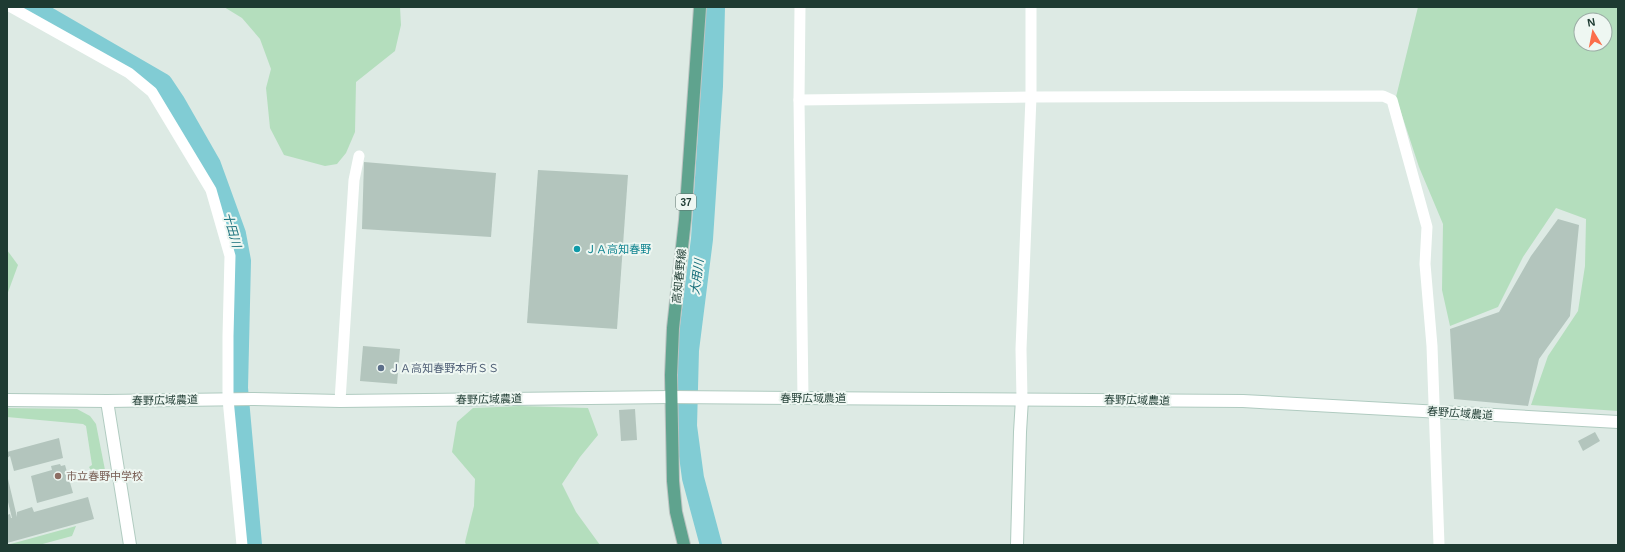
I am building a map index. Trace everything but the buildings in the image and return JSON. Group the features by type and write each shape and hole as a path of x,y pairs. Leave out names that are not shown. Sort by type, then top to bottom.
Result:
{"main road":[{"name":"高知春野線","path":"684,545 676,512 673,482 673,328 685,220 700,7"}],"street":[{"path":"11,7 129,73 152,92 211,190 230,256 228,336 231,399 242,545"},
{"path":"800,7 803,398"},
{"path":"1017,545 1019,440 1022,399 1021,349 1031,97 1031,7"},
{"path":"800,100 1031,97 1383,96 1392,100 1427,227 1425,264 1432,346 1441,412 1439,545"},
{"path":"340,401 354,180 359,156"},
{"name":"春野広域農道","path":"7,400 107,401 252,399 340,401 672,397 1243,401 1618,422"},
{"path":"107,401 130,545"}],"green space":[{"path":"224,7 400,7 401,25 395,51 356,82 355,132 346,153 337,164 325,166 284,155 270,128 266,88 271,69 260,39 242,18"},
{"path":"1418,7 1618,7 1618,411 1531,405 1548,356 1578,311 1585,266 1586,219 1556,208 1523,257 1498,307 1450,326 1442,290 1443,224 1419,167 1396,97"},
{"path":"7,250 18,265 7,295"},
{"path":"519,406 588,408 598,435 580,457 562,484 576,512 600,545 466,545 465,542 474,506 475,479 452,452 457,422 473,408"},
{"path":"7,408 77,409 90,416 96,424 105,470 101,477 94,476 89,467 92,465 86,426 83,424 7,417"},
{"path":"76,526 72,536 39,545 7,545"}],"waterway":[{"name":"十田川","path":"29,7 162,84 210,165 235,234 240,261 237,388 251,545"},
{"name":"大用川","path":"711,545 693,478 686,426 688,350 702,239 712,86 714,7"}],"place":[{"name":"ＪＡ高知春野","path":"577,249"},
{"name":"ＪＡ高知春野本所ＳＳ","path":"381,368"},
{"name":"市立春野中学校","path":"58,476"}]}
